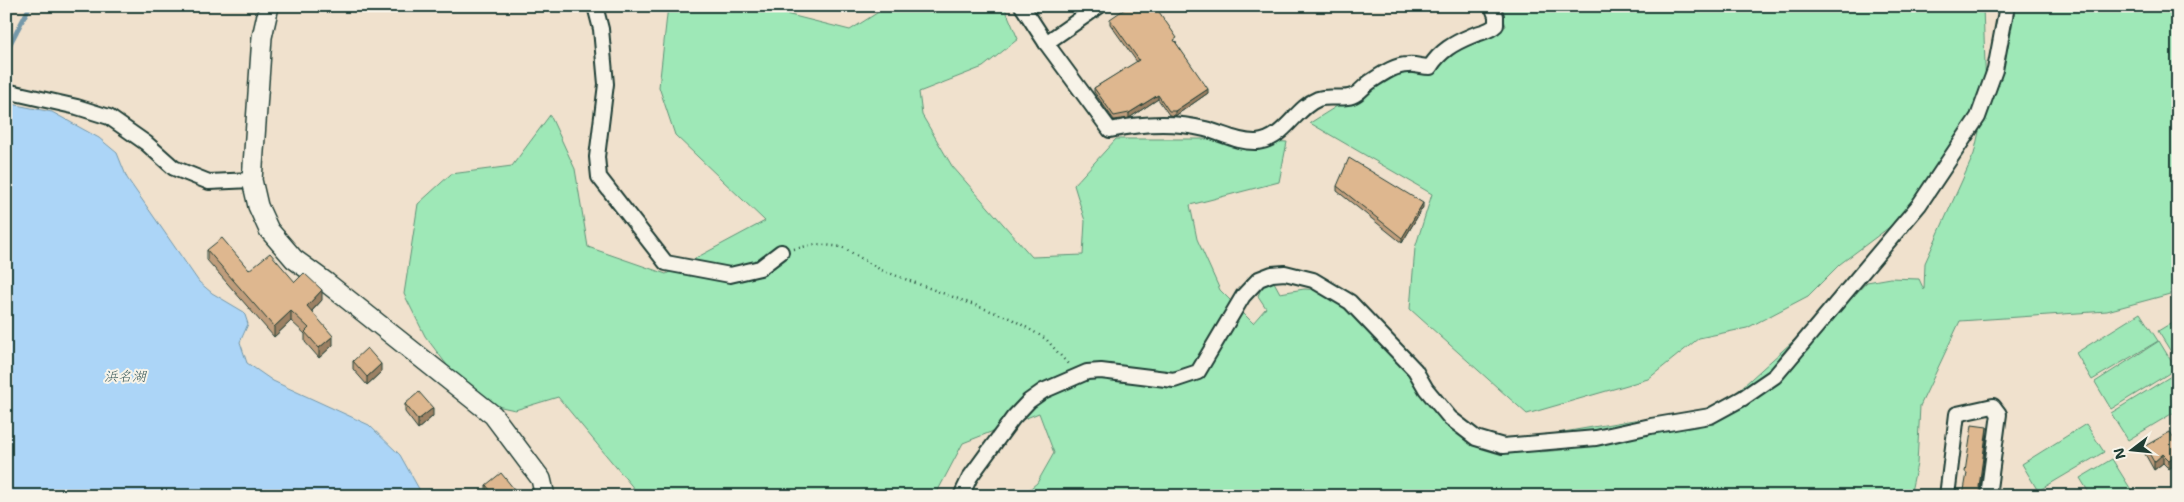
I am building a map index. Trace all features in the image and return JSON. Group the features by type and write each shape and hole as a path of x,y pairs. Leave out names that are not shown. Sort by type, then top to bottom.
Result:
{"street":[{"path":"269,6 260,54 252,180 258,206 269,230 294,259 327,283 492,415 541,479 545,496"},
{"path":"595,6 601,29 606,84 597,157 599,177 666,263 730,275 760,268 780,252"},
{"path":"1022,6 1046,43 1110,130 1135,124 1157,122 1191,126 1256,142 1270,138 1280,132 1297,115 1318,99 1354,96 1368,83 1394,68 1408,64 1430,67 1438,54 1471,36 1491,30 1496,25 1496,16 1492,6"},
{"path":"1046,43 1099,6"},
{"path":"961,496 970,477 982,460 1029,401 1043,391 1087,372 1101,371 1174,380 1198,372 1243,296 1259,279 1272,274 1286,272 1313,280 1350,302 1415,370 1426,389 1450,418 1476,438 1503,446 1596,438 1710,416 1743,398 1775,376 1919,205 1978,117 1995,70 2007,6"},
{"path":"6,90 77,107 109,117 146,143 174,168 209,182 252,180"},
{"path":"1947,496 1957,414 1993,406 1999,414 1988,496"}],"path":[{"path":"780,252 816,244 842,247 881,270 1012,319 1046,339 1076,376"}],"green space":[{"path":"668,6 754,6 850,30 888,6 1004,6 1018,39 983,67 919,92 922,115 952,166 1032,257 1083,255 1085,221 1074,185 1116,139 1230,139 1287,142 1279,182 1190,205 1197,239 1220,290 1253,323 1266,308 1258,296 1268,271 1280,293 1304,289 1325,290 1355,313 1381,338 1465,437 1530,444 1539,452 1563,450 1552,434 1634,420 1710,416 1843,296 1847,303 1867,282 1890,278 1919,279 1924,290 1925,263 1974,154 2007,6 2178,6 2178,277 2170,294 2107,311 1960,321 1920,406 1917,464 1910,496 1021,496 1037,483 1054,453 1039,413 963,443 935,496 640,496 558,397 515,410 474,401 425,336 404,294 418,204 451,174 512,166 550,115 575,169 588,247 666,274 765,221 675,135 659,87"},
{"path":"1499,6 1983,6 1986,94 1919,205 1840,264 1808,296 1747,328 1699,338 1648,379 1527,414 1410,309 1415,248 1432,194 1310,123 1388,74 1411,73 1506,26"},
{"path":"2140,313 2158,341 2092,380 2076,353"},
{"path":"2178,319 2178,363 2158,331"},
{"path":"2159,341 2176,369 2111,409 2095,382"},
{"path":"2176,373 2178,410 2128,440 2111,413"},
{"path":"2086,424 2104,452 2038,491 2022,464"},
{"path":"2112,459 2135,496 2091,496 2080,478"}],"water":[{"name":"浜名湖","path":"6,103 52,112 99,138 117,153 127,178 199,282 212,293 244,312 248,324 240,342 247,363 273,381 369,425 400,455 423,496 6,496"}],"building":[{"path":"1129,6 1155,6 1177,38 1174,40 1208,89 1175,111 1169,111 1158,95 1129,113 1114,116 1094,88 1139,60 1110,19"},
{"path":"1349,158 1423,203 1402,238 1337,186"},
{"path":"222,238 249,270 270,253 295,282 304,273 322,290 307,306 333,336 319,348 305,332 309,328 291,311 274,327 207,250"},
{"path":"367,348 381,364 367,377 353,361"},
{"path":"419,392 433,408 418,420 405,404"},
{"path":"1972,425 1987,427 1979,487 1981,496 1963,496 1967,473 1965,472"},
{"path":"2170,432 2178,444 2178,454 2169,460 2163,454 2154,462 2145,446"},
{"path":"501,473 514,489 507,496 495,496 486,485"}],"waterway":[{"path":"6,52 30,6"}]}
